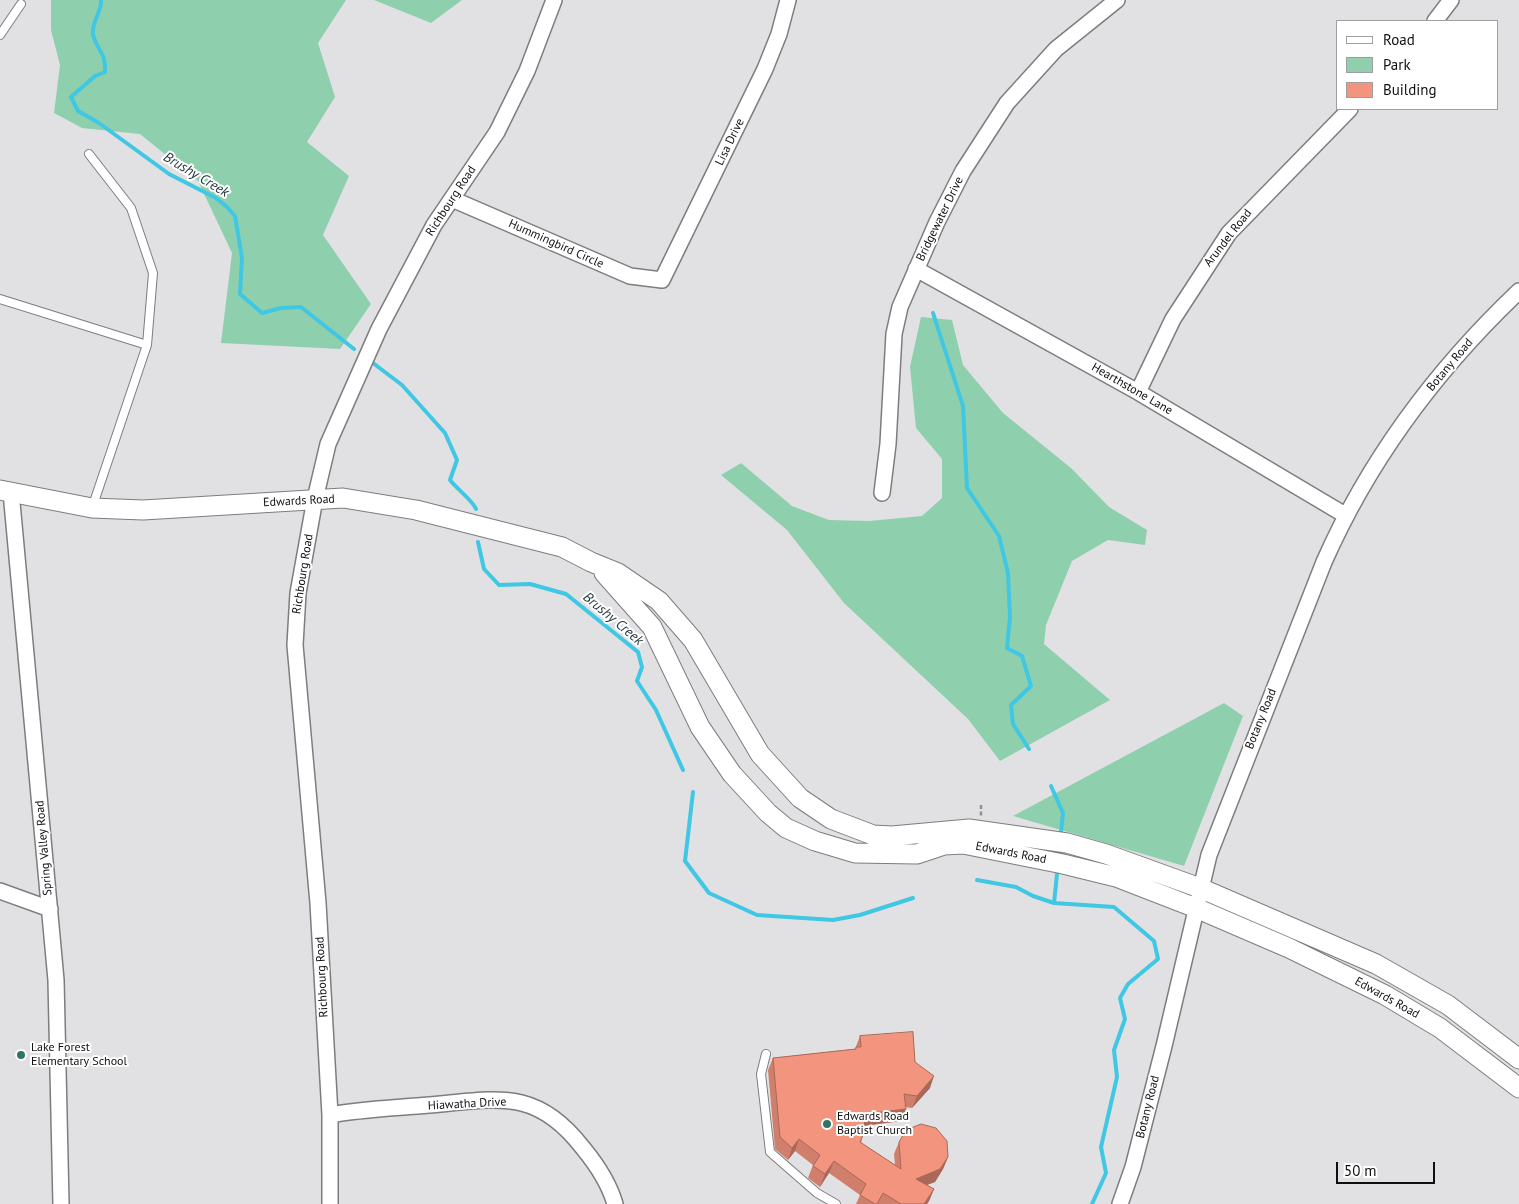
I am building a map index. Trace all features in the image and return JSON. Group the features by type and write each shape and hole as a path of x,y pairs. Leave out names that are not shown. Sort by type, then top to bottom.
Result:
{"street":[{"name":"Richbourg Road","path":"330,1204 330,1115 318,903 295,645 298,593 315,500 328,444 379,329 409,268 497,132 527,72 554,0"},
{"name":"Lisa Drive","path":"662,280 765,69 779,34 788,0"},
{"name":"Bridgewater Drive","path":"882,493 888,444 894,334 900,307 937,222 963,172 1007,103 1056,49 1117,0"},
{"path":"1436,20 1451,0"},
{"name":"Arundel Road","path":"1138,392 1173,318 1229,233 1349,110"},
{"name":"Hummingbird Circle","path":"452,199 468,204 630,276 662,280"},
{"name":"Hearthstone Lane","path":"916,269 1138,392 1345,515"},
{"name":"Botany Road","path":"1120,1204 1133,1167 1162,1055 1209,855 1292,640 1345,515 1414,408 1476,334 1519,291"},
{"name":"Edwards Road","path":"5,491 92,508 143,510 343,498 416,510 562,547 618,573 643,588 673,615 693,640 760,754 800,798 831,819 873,834 892,836 969,829 1067,843 1106,854 1200,888 1308,933 1404,978 1448,1005 1519,1059"},
{"name":"Spring Valley Road","path":"5,491 50,909 59,1037 61,1204"},
{"name":"Edwards Road","path":"591,562 610,578 652,627 700,727 732,774 768,813 786,828 816,841 855,853 917,854 944,845 963,844 1116,877 1196,908 1289,948 1391,998 1440,1028 1519,1088"},
{"path":"0,891 50,909"},
{"path":"1391,998 1404,978"},
{"name":"Hiawatha Drive","path":"330,1115 485,1100 519,1102 550,1114 570,1131 592,1159 615,1204"}],"lane":[{"path":"0,35 21,4"},
{"path":"89,154 131,208 153,273 147,345 92,508"},
{"path":"0,299 147,345"},
{"path":"766,1054 761,1074 770,1152 817,1193 836,1204"}],"green space":[{"path":"51,0 346,0 318,43 335,97 307,142 349,176 323,235 371,304 340,349 221,343 232,253 198,181 140,134 82,128 54,113 60,65 51,30"},
{"path":"374,0 462,0 431,23"},
{"path":"921,317 952,320 963,365 1003,413 1071,468 1109,507 1147,530 1145,545 1108,540 1072,561 1046,625 1044,644 1110,700 1000,761 968,719 844,603 787,530 721,475 741,463 792,506 829,520 869,521 922,516 942,498 942,459 916,428 910,367"},
{"path":"1224,703 1243,716 1184,866 1013,816"}],"building":[{"name":"Edwards Road Baptist Church","path":"913,1032 915,1062 934,1076 917,1096 904,1094 906,1109 864,1114 865,1131 860,1142 901,1169 899,1142 906,1130 921,1124 936,1128 947,1141 948,1157 940,1169 916,1179 934,1189 924,1204 901,1204 883,1193 877,1204 875,1204 860,1195 866,1184 834,1161 825,1174 813,1166 820,1155 799,1139 792,1148 780,1137 773,1058 856,1049 856,1047 861,1047 860,1036"}],"waterway":[{"name":"Brushy Creek","path":"101,0 93,35 103,55 105,72 95,76 71,97 78,111 99,123 169,174 216,198 227,207 235,216 242,258 240,294 262,313 281,308 301,307 354,349"},
{"path":"933,313 963,406 967,488 999,536 1008,573 1010,617 1007,648 1022,656 1031,686 1011,705 1013,724 1029,749"},
{"name":"Brushy Creek","path":"373,363 402,385 445,433 457,460 450,480 476,509"},
{"name":"Brushy Creek","path":"478,542 484,569 499,585 530,584 566,594 638,652 642,667 637,681 656,710 683,770"},
{"path":"1051,786 1063,813 1061,832"},
{"name":"Brushy Creek","path":"693,792 685,861 709,893 757,915 833,920 860,915 913,898"},
{"path":"1054,903 1057,874"},
{"name":"Brushy Creek","path":"977,880 1016,887 1033,896 1054,903 1114,907 1154,941 1158,959 1128,984 1120,998 1125,1019 1114,1050 1117,1077 1101,1147 1106,1173 1092,1204"}],"place":[{"name":"Lake Forest Elementary School","path":"21,1055"},
{"name":"Edwards Road Baptist Church","path":"827,1124"}]}
